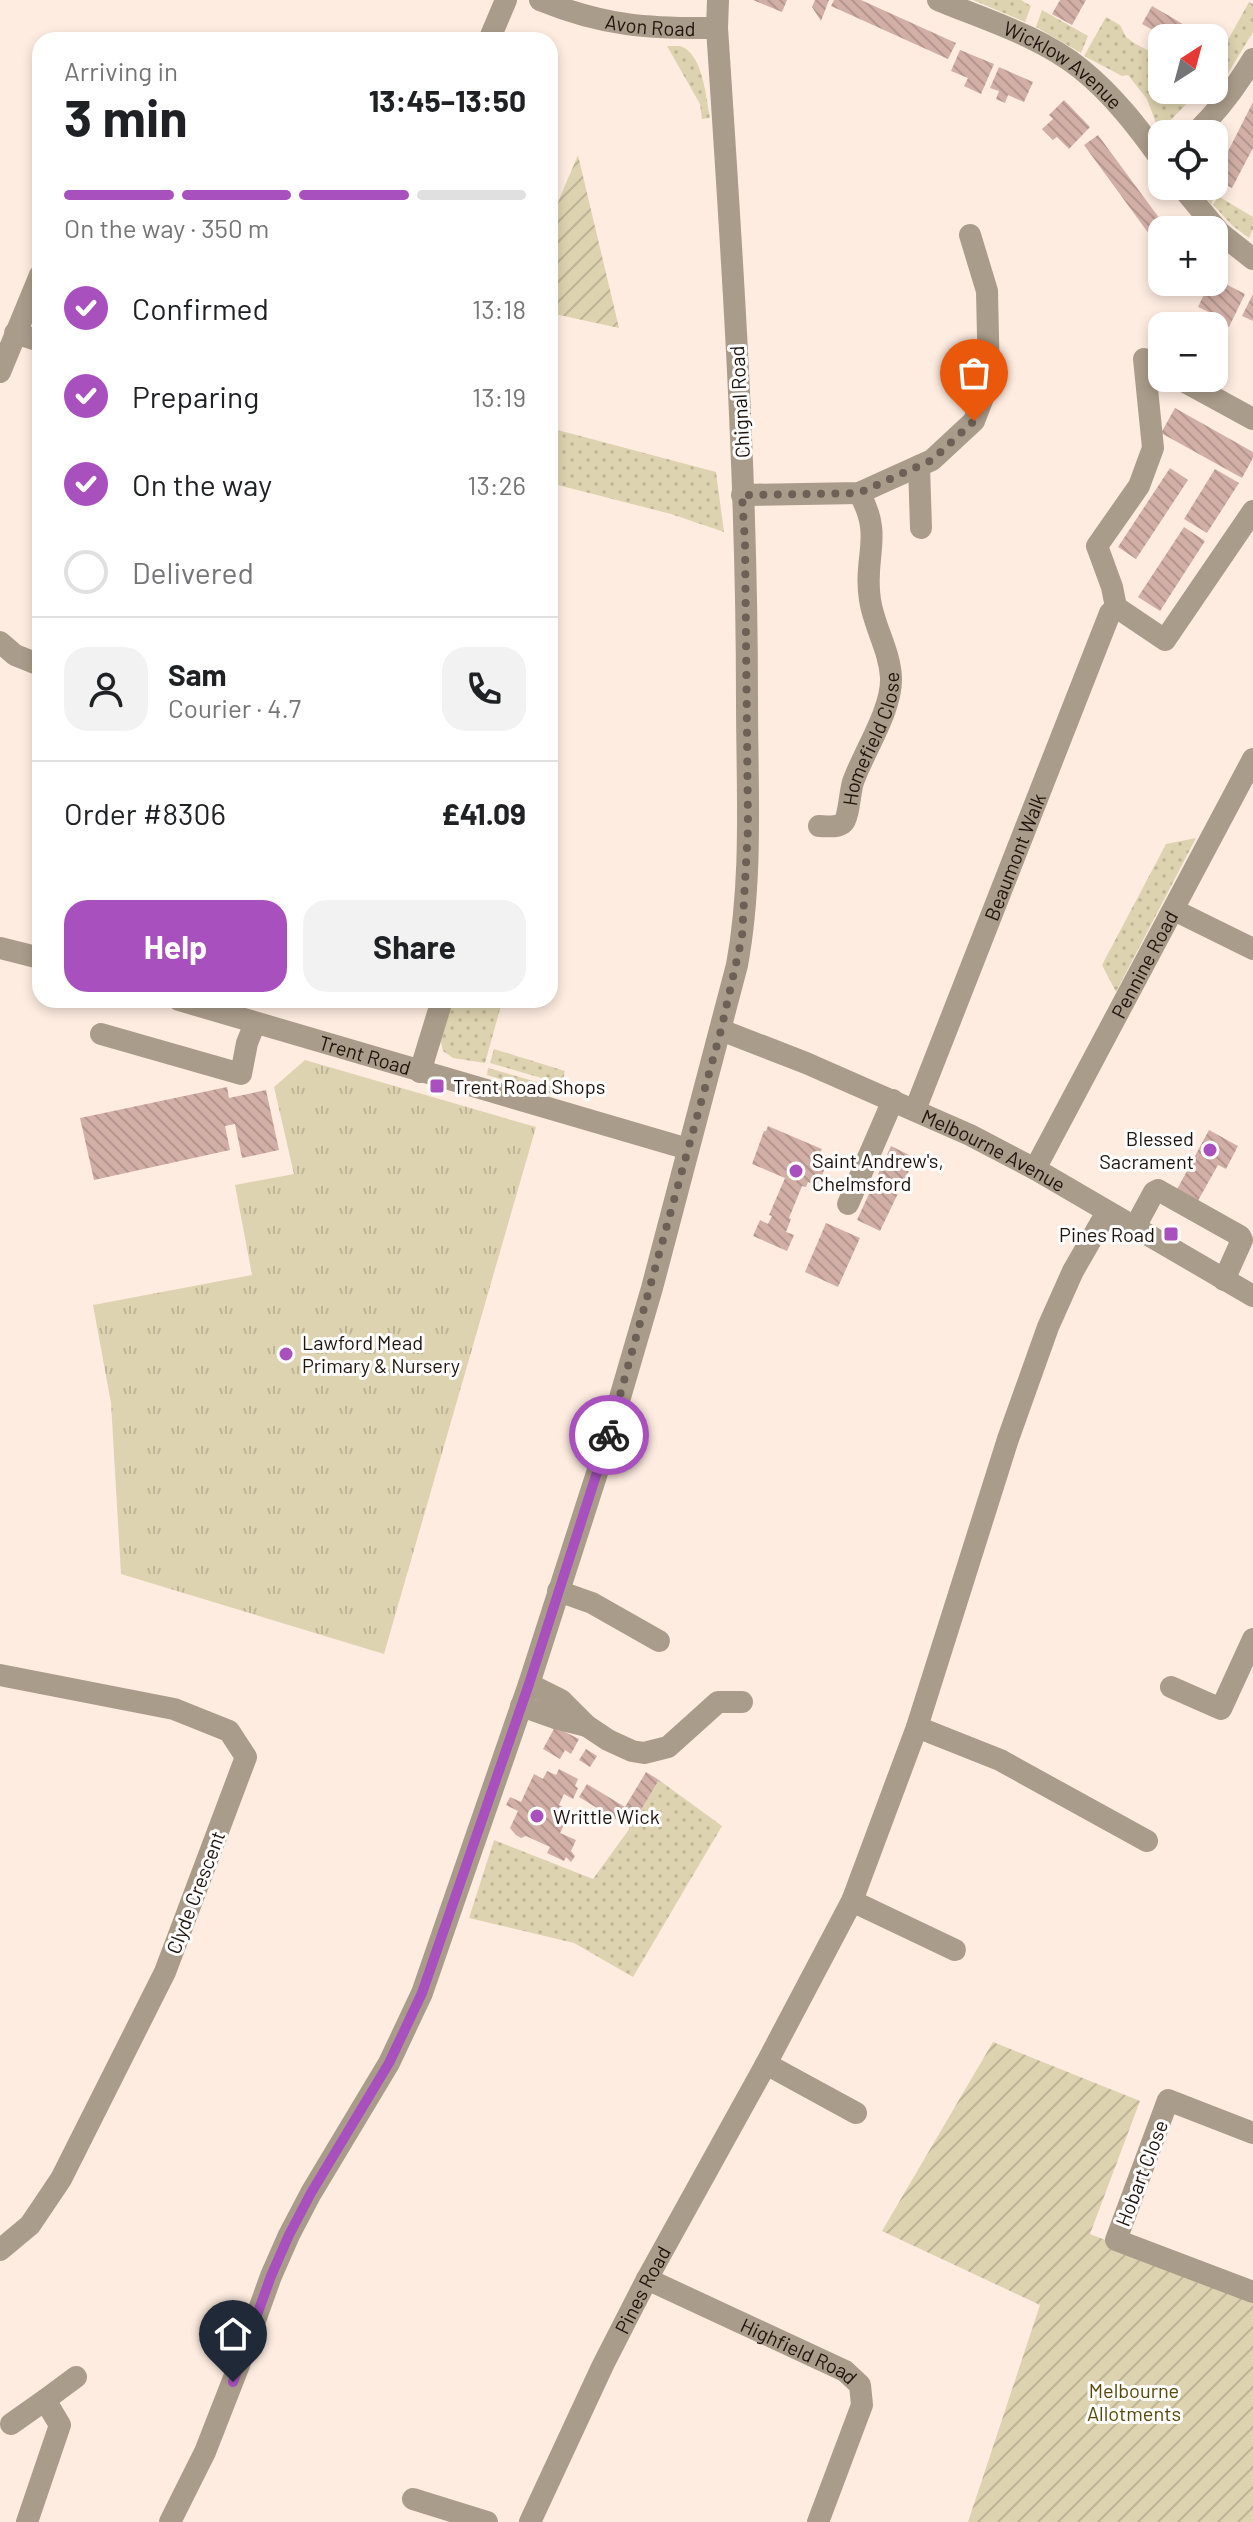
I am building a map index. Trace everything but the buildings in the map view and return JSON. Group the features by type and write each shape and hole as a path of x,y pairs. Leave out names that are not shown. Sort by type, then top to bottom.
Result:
{"street":[{"path":"492,32 506,0"},
{"name":"Avon Road","path":"540,0 589,18 621,25 669,29 717,28"},
{"name":"Chignal Road","path":"170,2522 210,2438 289,2235 389,2063 412,2017 451,1911 612,1428 737,965 745,913 748,828 745,542 718,0"},
{"name":"Wicklow Avenue","path":"938,0 1025,35 1075,65 1107,93 1148,141"},
{"path":"1207,120 1229,96 1253,59"},
{"path":"1193,200 1220,233 1253,259"},
{"path":"742,495 859,493 932,460 974,421 989,382 987,291 970,235"},
{"path":"0,372 32,294"},
{"path":"15,333 32,338"},
{"path":"1148,361 1144,359 1153,448 1139,486 1097,546 1116,607 1165,640 1253,511"},
{"path":"1204,392 1253,419"},
{"path":"919,466 921,528"},
{"name":"Homefield Close","path":"819,826 838,826 847,816 852,783 888,697 891,680 870,602 868,576 873,531 869,511 859,493"},
{"name":"Beaumont Walk","path":"915,1110 1110,613 1116,607"},
{"path":"0,642 15,655 32,662"},
{"name":"Pennine Road","path":"1035,1169 1253,759"},
{"path":"1174,910 1253,949"},
{"path":"0,948 32,956"},
{"name":"Trent Road","path":"205,1008 688,1149"},
{"path":"420,1072 440,1008"},
{"path":"101,1034 241,1074 247,1043 255,1023"},
{"name":"Melbourne Avenue","path":"721,1030 970,1135 1035,1169 1253,1296"},
{"path":"848,1204 893,1100"},
{"path":"1135,1227 1158,1190 1240,1236 1242,1240 1224,1280"},
{"name":"Pines Road","path":"530,2522 647,2279 852,1901 917,1727 1008,1439 1048,1327 1073,1271 1107,1212"},
{"path":"558,1591 592,1603 659,1641"},
{"path":"1171,1687 1221,1709 1253,1639"},
{"name":"Clyde Crescent","path":"0,1675 174,1709 229,1731 246,1757 165,1972 61,2179 30,2225 0,2250"},
{"path":"529,1684 561,1700 587,1726 608,1740 644,1753 657,1752 679,1739 718,1702 742,1702"},
{"path":"521,1706 587,1726"},
{"path":"917,1727 1000,1760 1147,1841"},
{"path":"852,1901 955,1950"},
{"path":"766,2064 856,2113"},
{"name":"Hobart Close","path":"1253,2133 1168,2100 1116,2240 1253,2292"},
{"name":"Highfield Road","path":"647,2279 845,2371 860,2385 862,2405 818,2522"},
{"path":"11,2424 76,2377"},
{"path":"27,2522 60,2425 45,2400"},
{"path":"413,2499 487,2522"}],"green space":[{"path":"973,0 1021,0 1031,6 1025,22"},
{"path":"1249,2 1253,4 1253,32 1228,73 1228,40"},
{"path":"1042,10 1088,36 1081,53 1036,27"},
{"path":"1106,17 1120,25 1126,37 1148,50 1148,102 1128,75 1122,76 1084,56"},
{"path":"667,46 680,46 694,57 702,77 710,118 702,119 700,104"},
{"path":"1149,104 1186,104 1171,120 1155,120"},
{"path":"578,155 619,328 558,315 558,202"},
{"path":"1216,200 1225,200 1253,217 1249,238 1233,226 1228,216 1223,216 1213,205"},
{"path":"558,430 716,472 724,532 671,514 558,485"},
{"path":"1196,838 1116,992 1102,965 1166,844"},
{"path":"449,1008 500,1008 485,1063 453,1058 443,1051 440,1038"},
{"path":"494,1049 565,1071 562,1084 490,1063"},
{"name":"Lawford Mead Primary & Nursery","path":"305,1060 536,1127 384,1654 121,1574 111,1403 93,1305 252,1275 235,1185 294,1174 274,1087"},
{"path":"488,1068 561,1089 559,1095 487,1075"},
{"path":"659,1780 722,1826 633,1977 574,1943 469,1918 494,1840 593,1879 630,1828"},
{"name":"Melbourne Allotments","path":"993,2042 1140,2101 1090,2234 1253,2297 1253,2522 968,2522 1040,2305 882,2231"}],"way so far":[{"path":"609,1435 721,1030 742,937 748,828 742,495 859,493 932,460 974,421"}],"place":[{"name":"Trent Road Shops","path":"437,1086"},
{"name":"Blessed Sacrament","path":"1210,1150"},
{"name":"Saint Andrew's, Chelmsford","path":"796,1171"},
{"name":"Pines Road","path":"1171,1234"},
{"name":"Lawford Mead Primary & Nursery","path":"286,1354"},
{"name":"Writtle Wick","path":"537,1816"}],"route":[{"path":"233,2382 289,2235 389,2063 422,1993 529,1684 609,1435"}]}
